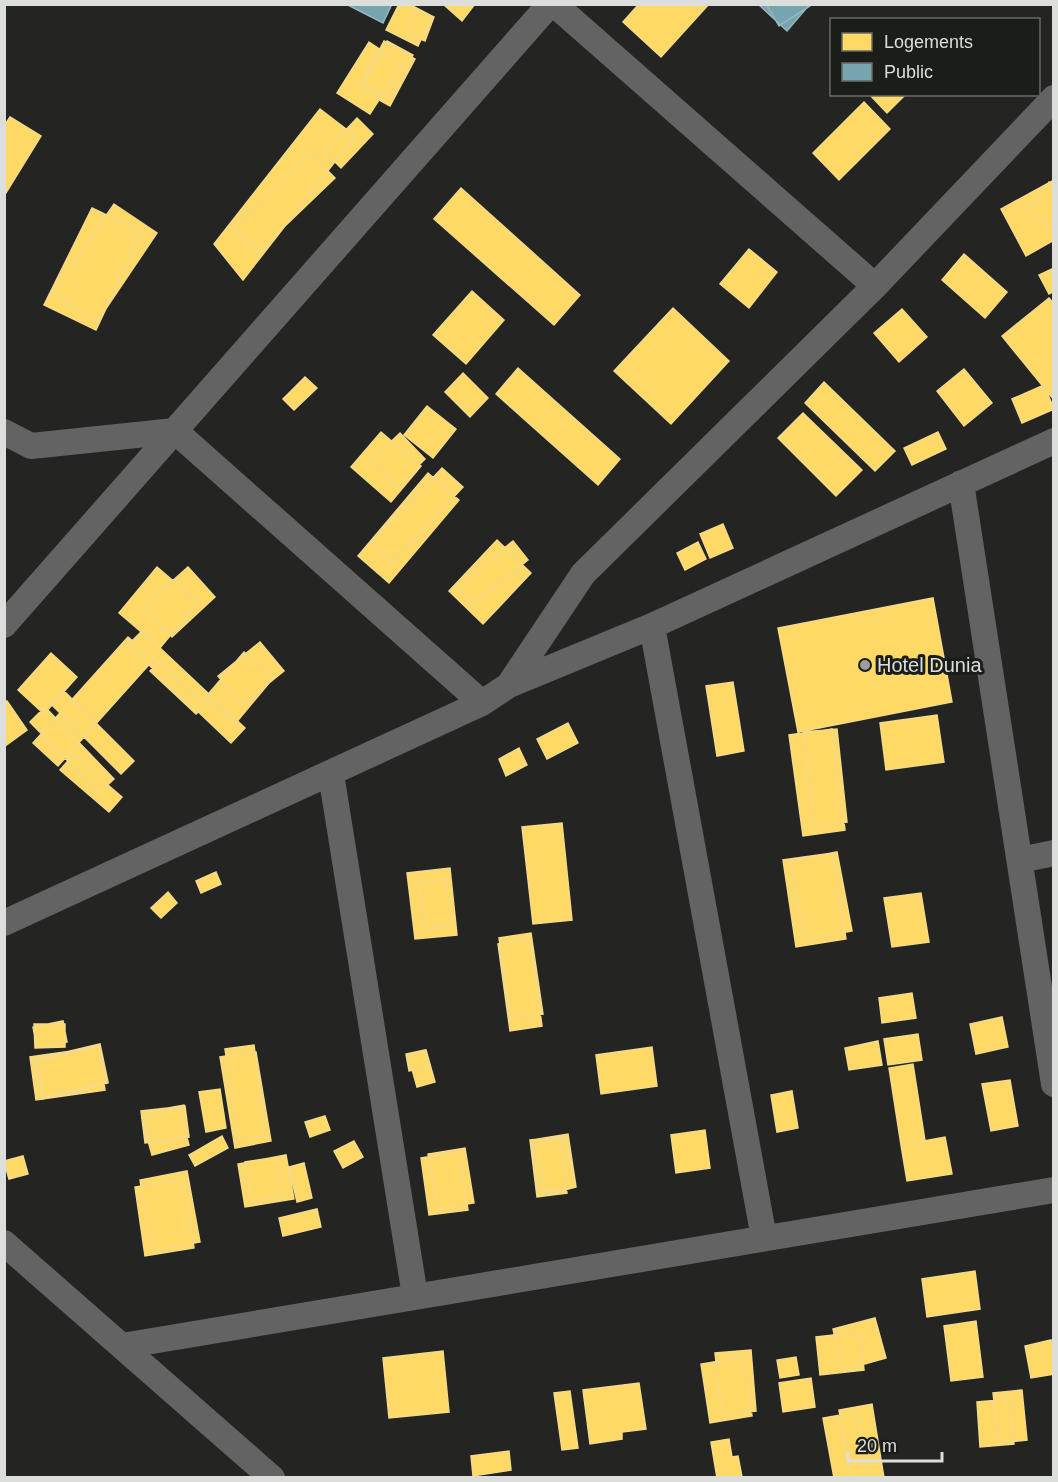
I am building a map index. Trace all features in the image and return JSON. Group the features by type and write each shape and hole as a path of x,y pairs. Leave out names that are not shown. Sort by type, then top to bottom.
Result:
{"street":[{"path":"4,625 552,4 875,286"},
{"path":"509,685 584,574 875,286 1053,98"},
{"path":"4,432 31,446 175,431 482,703"},
{"path":"4,923 482,703 509,685 652,626 1053,441"},
{"path":"961,483 1053,1084"},
{"path":"652,626 764,1238"},
{"path":"331,774 415,1296"},
{"path":"1020,860 1053,853"},
{"path":"122,1346 1053,1190"},
{"path":"4,1243 272,1478"}],"building: Logements":[{"path":"399,4 409,4 432,16 418,46 386,30"},
{"path":"443,4 475,4 462,21"},
{"path":"639,4 709,4 661,57 623,22"},
{"path":"416,10 434,17 425,41 406,33"},
{"path":"384,41 415,59 390,106 359,89"},
{"path":"387,41 413,55 390,99 364,84"},
{"path":"369,42 402,64 370,114 337,93"},
{"path":"871,96 904,96 887,113"},
{"path":"864,102 890,129 839,180 813,153"},
{"path":"320,109 355,136 243,280 214,244"},
{"path":"10,117 41,136 4,196 4,126"},
{"path":"357,118 373,134 341,168 325,152"},
{"path":"310,153 335,178 258,252 234,227"},
{"path":"1054,180 1054,240 1026,256 1001,209"},
{"path":"1049,182 1054,185 1054,230 1028,211"},
{"path":"461,188 580,295 554,325 434,219"},
{"path":"114,204 157,233 97,322 53,293"},
{"path":"92,208 142,232 96,330 44,305"},
{"path":"749,249 777,272 749,308 720,284"},
{"path":"964,254 1007,292 985,318 942,280"},
{"path":"1054,268 1054,291 1049,294 1039,275"},
{"path":"472,291 504,320 466,364 433,335"},
{"path":"1049,298 1054,304 1054,400 1002,336"},
{"path":"673,308 729,361 671,424 614,371"},
{"path":"902,309 927,337 899,362 874,333"},
{"path":"518,368 620,459 598,485 496,394"},
{"path":"964,369 992,403 964,426 937,391"},
{"path":"463,373 488,398 470,417 445,392"},
{"path":"305,377 317,388 294,410 283,399"},
{"path":"824,382 895,451 875,471 805,403"},
{"path":"1044,385 1054,409 1022,423 1012,399"},
{"path":"427,406 456,429 433,458 404,435"},
{"path":"803,413 862,470 836,496 778,438"},
{"path":"381,432 421,466 391,502 351,467"},
{"path":"938,432 946,449 912,465 904,448"},
{"path":"400,433 425,459 397,487 371,461"},
{"path":"442,468 463,487 392,563 371,543"},
{"path":"428,473 459,500 389,583 358,556"},
{"path":"723,524 733,548 710,558 700,534"},
{"path":"497,540 531,573 483,624 449,591"},
{"path":"513,541 528,560 472,605 457,586"},
{"path":"698,542 706,559 685,570 677,553"},
{"path":"157,567 198,602 160,648 119,613"},
{"path":"188,567 215,597 172,637 144,606"},
{"name":"Hotel Dunia","path":"933,598 952,702 798,732 778,628"},
{"path":"142,631 245,728 231,743 128,645"},
{"path":"128,637 154,659 58,766 33,743"},
{"path":"260,642 284,671 242,705 218,676"},
{"path":"244,652 274,677 235,724 205,698"},
{"path":"51,653 77,677 44,714 18,690"},
{"path":"159,662 205,705 196,714 150,671"},
{"path":"733,682 744,751 717,756 706,686"},
{"path":"63,690 134,761 121,774 50,703"},
{"path":"7,701 27,730 5,746 4,703"},
{"path":"45,707 114,779 99,793 30,722"},
{"path":"937,715 944,762 886,770 880,723"},
{"path":"568,723 578,743 547,759 537,739"},
{"path":"832,729 845,830 803,836 789,735"},
{"path":"837,729 847,822 815,827 803,732"},
{"path":"519,748 527,765 506,776 499,759"},
{"path":"73,755 122,797 109,812 60,770"},
{"path":"562,823 572,920 533,924 522,827"},
{"path":"837,852 852,931 805,940 790,861"},
{"path":"832,853 846,939 796,947 783,860"},
{"path":"450,868 457,935 415,939 407,873"},
{"path":"216,872 221,884 201,893 196,881"},
{"path":"446,879 453,925 425,929 418,883"},
{"path":"168,892 177,903 161,918 151,908"},
{"path":"921,893 929,942 892,947 884,898"},
{"path":"531,933 543,1014 511,1019 499,938"},
{"path":"530,939 542,1026 510,1031 498,944"},
{"path":"912,993 916,1018 882,1023 879,998"},
{"path":"1002,1017 1008,1047 976,1054 970,1024"},
{"path":"63,1021 67,1042 37,1048 33,1027"},
{"path":"34,1024 65,1024 65,1047 35,1048"},
{"path":"918,1034 922,1060 888,1065 884,1039"},
{"path":"878,1041 882,1065 849,1070 845,1048"},
{"path":"100,1044 108,1082 44,1097 36,1059"},
{"path":"254,1045 266,1136 238,1139 225,1049"},
{"path":"100,1046 108,1083 43,1099 34,1062"},
{"path":"99,1047 105,1090 36,1100 30,1057"},
{"path":"652,1047 657,1086 601,1094 596,1055"},
{"path":"425,1050 428,1068 409,1071 406,1054"},
{"path":"426,1050 435,1082 417,1087 408,1055"},
{"path":"256,1052 271,1141 235,1148 220,1057"},
{"path":"913,1064 925,1141 901,1145 889,1068"},
{"path":"1010,1080 1018,1126 991,1131 982,1084"},
{"path":"220,1089 226,1128 206,1132 199,1092"},
{"path":"792,1091 798,1128 777,1132 771,1095"},
{"path":"184,1105 189,1136 149,1143 145,1112"},
{"path":"185,1106 189,1137 145,1143 141,1111"},
{"path":"179,1108 189,1145 152,1155 142,1119"},
{"path":"325,1116 330,1130 310,1137 305,1122"},
{"path":"705,1130 710,1168 676,1173 671,1135"},
{"path":"568,1134 576,1187 539,1193 531,1140"},
{"path":"222,1136 228,1148 195,1166 189,1155"},
{"path":"560,1137 567,1193 537,1197 530,1140"},
{"path":"945,1137 952,1174 907,1181 901,1145"},
{"path":"565,1138 576,1187 546,1195 535,1145"},
{"path":"354,1141 363,1157 343,1168 334,1151"},
{"path":"465,1148 474,1203 438,1209 428,1154"},
{"path":"459,1152 468,1210 429,1215 421,1158"},
{"path":"286,1155 294,1199 245,1207 238,1164"},
{"path":"23,1156 28,1174 9,1179 4,1161"},
{"path":"277,1157 283,1197 251,1202 245,1162"},
{"path":"304,1163 312,1198 297,1202 289,1167"},
{"path":"187,1171 200,1242 153,1251 140,1180"},
{"path":"184,1179 194,1248 145,1256 135,1187"},
{"path":"317,1209 321,1227 283,1236 279,1218"},
{"path":"975,1271 980,1309 927,1317 922,1279"},
{"path":"875,1318 886,1358 843,1370 833,1329"},
{"path":"976,1321 983,1377 951,1381 944,1326"},
{"path":"860,1332 864,1370 820,1375 816,1337"},
{"path":"1051,1340 1054,1352 1054,1374 1031,1378 1025,1346"},
{"path":"751,1350 756,1411 722,1415 715,1353"},
{"path":"443,1351 449,1412 389,1418 383,1358"},
{"path":"743,1357 752,1416 710,1423 701,1364"},
{"path":"796,1357 799,1375 780,1378 777,1360"},
{"path":"811,1378 815,1407 783,1412 779,1383"},
{"path":"639,1383 646,1429 622,1432 622,1439 590,1444 583,1390"},
{"path":"1022,1390 1027,1440 999,1443 993,1393"},
{"path":"570,1391 578,1448 562,1450 554,1393"},
{"path":"1010,1399 1014,1444 980,1447 977,1402"},
{"path":"872,1404 884,1478 851,1478 839,1410"},
{"path":"857,1412 869,1478 834,1478 823,1418"},
{"path":"729,1439 732,1457 738,1456 742,1477 717,1478 711,1442"},
{"path":"509,1451 511,1470 473,1476 471,1456"}],"building: Public":[{"path":"346,4 392,4 383,23"},
{"path":"758,4 810,4 787,31"},
{"path":"766,4 813,4 779,26"}],"place":[{"name":"Hotel Dunia","path":"865,665"}]}
